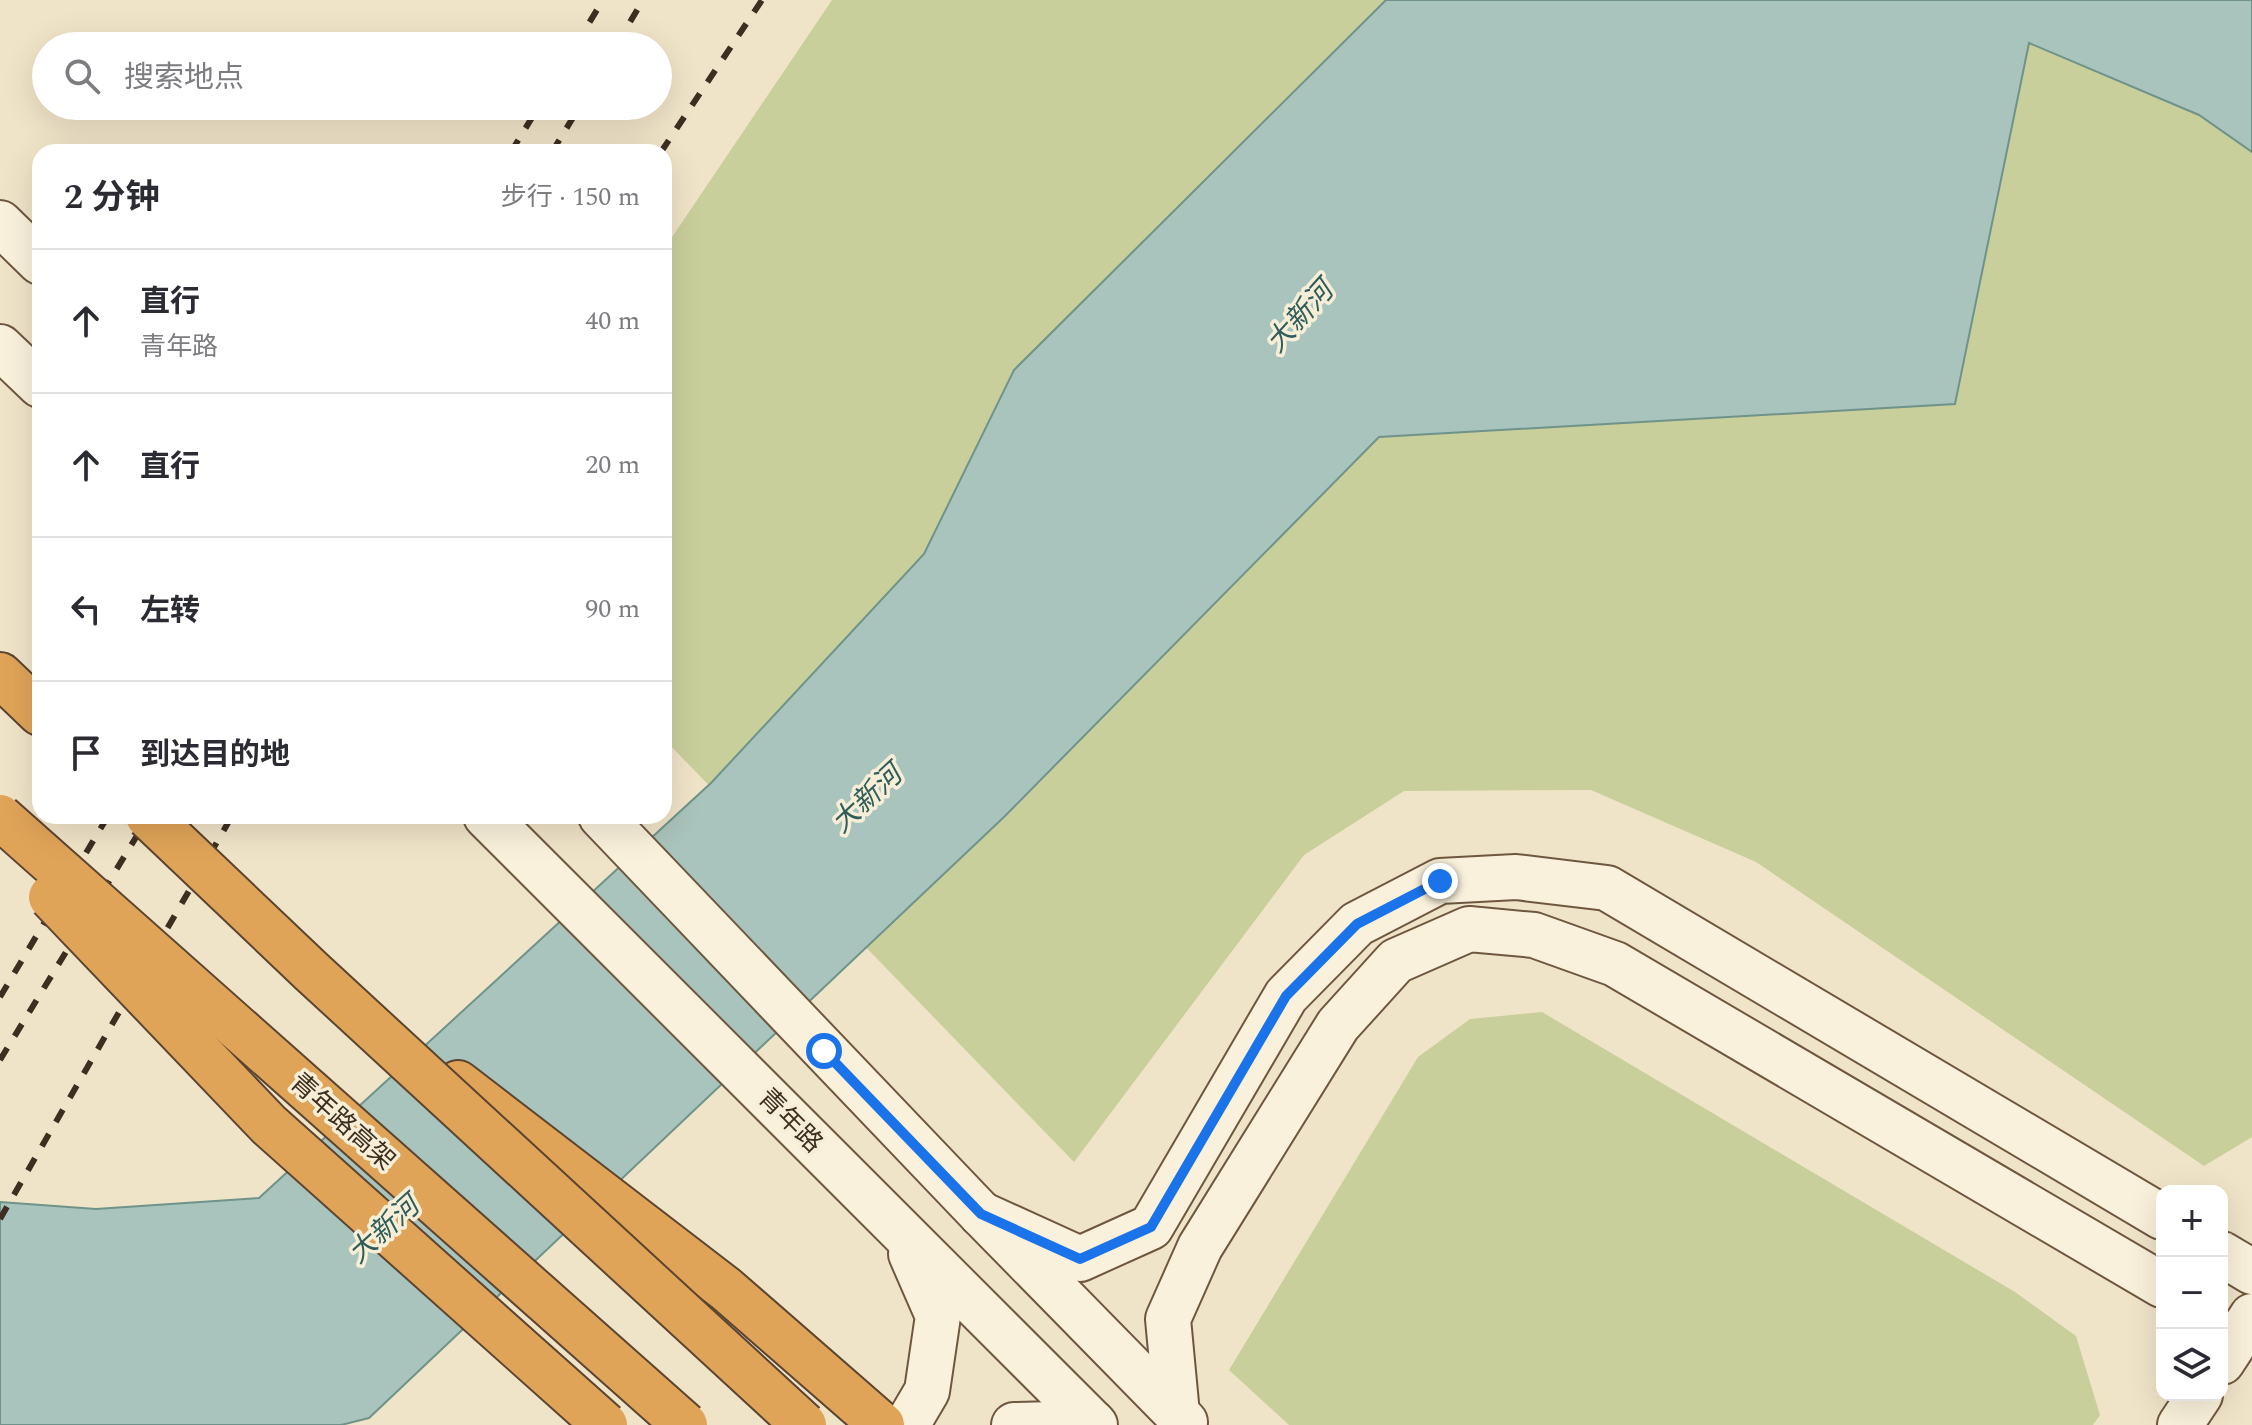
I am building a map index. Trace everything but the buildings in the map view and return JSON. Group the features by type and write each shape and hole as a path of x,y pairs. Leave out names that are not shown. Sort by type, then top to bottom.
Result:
{"highway":[{"path":"0,675 32,705"},
{"name":"青年路高架","path":"0,817 685,1425"},
{"path":"156,824 312,972 804,1425"},
{"path":"0,843 269,1125 605,1425"},
{"path":"312,972 726,1289 882,1425"}],"main road":[{"path":"0,223 32,254"},
{"path":"0,347 32,377"},
{"name":"青年路","path":"494,824 1094,1424"},
{"path":"609,824 1182,1420"},
{"path":"981,1214 1080,1259 1151,1227 1286,996 1357,924 1440,881 1516,877 1607,888 2156,1213"},
{"path":"1182,1420 1168,1319 1200,1247 1338,1025 1396,961 1469,929 1534,935 1615,964 2156,1281"},
{"path":"901,1230 938,1316 927,1391 907,1425"},
{"path":"2227,1257 2252,1272"},
{"path":"2180,1425 2196,1401"},
{"path":"1014,1425 1094,1424"}],"green space":[{"path":"832,0 2252,0 2252,1137 2204,1166 1756,862 1591,790 1404,791 1304,855 1074,1162 672,747 672,237"},
{"path":"1542,1012 2015,1292 2076,1336 2100,1415 2093,1425 1289,1425 1229,1370 1418,1057 1470,1019"}],"water":[{"name":"大新河","path":"1386,0 2252,0 2252,152 2199,115 2029,43 1955,404 1379,437 1004,817 369,1418 341,1425 0,1425 0,1202 96,1209 259,1198 666,824 672,824 672,819 711,783 924,554 1014,370"}],"railway":[{"path":"584,32 603,0"},
{"path":"624,32 643,0"},
{"path":"666,144 762,0"},
{"path":"516,144 530,120"},
{"path":"557,144 571,120"},
{"path":"0,997 103,824"},
{"path":"0,1060 144,824"},
{"path":"0,1219 227,824"}],"route":[{"path":"824,1051 981,1214 1080,1259 1151,1227 1286,996 1357,924 1440,881"}]}
